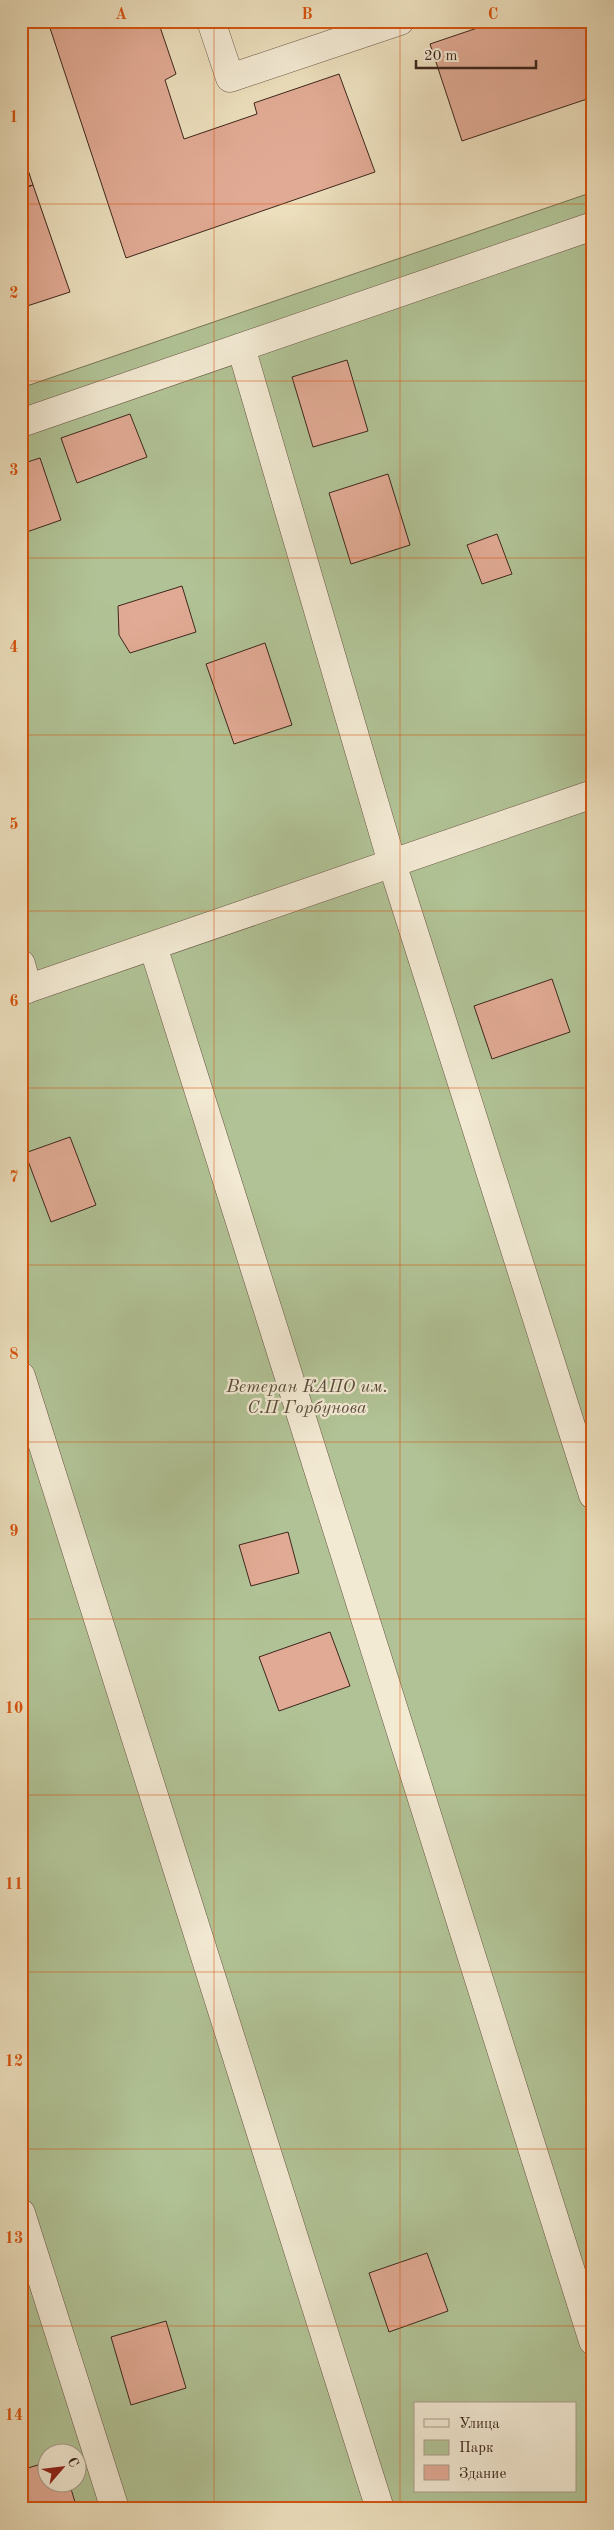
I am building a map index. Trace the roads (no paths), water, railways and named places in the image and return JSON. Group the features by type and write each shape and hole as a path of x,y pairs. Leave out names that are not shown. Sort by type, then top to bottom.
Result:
{"lane":[{"path":"211,21 230,78 400,21"},
{"path":"21,423 593,226"},
{"path":"241,348 392,862 593,1494"},
{"path":"24,982 153,946 593,794"},
{"path":"153,946 593,2341"},
{"path":"21,1376 380,2509"},
{"path":"21,2213 115,2509"}],"park label":[{"name":"Ветеран КАПО им. С.П Горбунова","path":"307,1396"}]}
